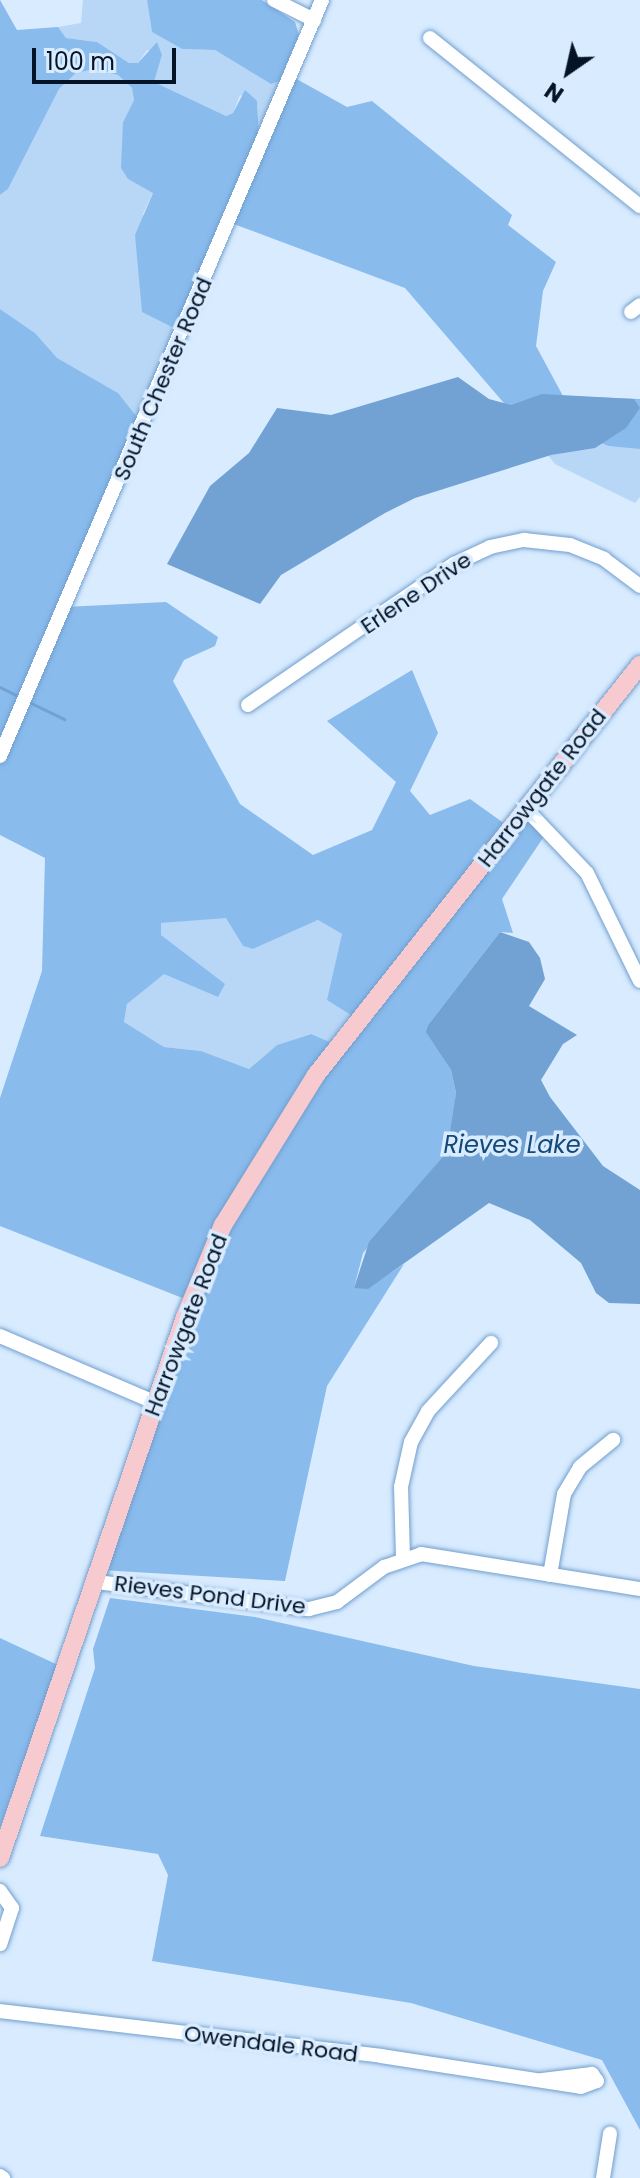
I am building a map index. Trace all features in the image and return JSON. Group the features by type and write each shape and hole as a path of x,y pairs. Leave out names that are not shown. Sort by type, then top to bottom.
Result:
{"main road":[{"name":"Harrowgate Road","path":"0,1858 202,1272 256,1167 316,1075 638,670"}],"street":[{"path":"274,0 314,20"},
{"name":"South Chester Road","path":"0,756 322,0"},
{"path":"430,38 640,206"},
{"name":"Erlene Drive","path":"248,705 454,564 490,547 538,539 570,545 604,559 640,586"},
{"path":"526,809 587,873 640,981"},
{"path":"0,1336 156,1403"},
{"path":"491,1343 428,1411 411,1442 401,1487 403,1557 434,1554 640,1589"},
{"path":"550,1575 564,1494 580,1467 613,1440"},
{"name":"Rieves Pond Drive","path":"97,1582 309,1609 349,1595 403,1557"},
{"path":"0,1891 12,1908 0,1944"},
{"name":"Owendale Road","path":"0,2011 542,2080"},
{"path":"603,2178 610,2134"}],"shaded area":[{"path":"0,0 17,30 58,27 66,38 97,42 129,63 138,63 157,42 162,55 154,82 226,116 233,113 245,90 257,101 259,138 176,329 142,312 135,235 153,193 128,179 121,168 123,122 134,100 132,88 118,75 95,69 76,73 59,89 8,189 0,195"},
{"path":"83,0 147,0 152,32 182,49 215,50 271,84 280,81 259,138 257,101 240,95 233,113 226,116 154,82 162,55 147,50 138,63 129,63 97,42 66,38 58,27 81,23"},
{"path":"147,0 262,0 295,22 299,35 280,81 271,84 215,50 182,49 152,32"},
{"path":"95,69 118,75 132,88 134,100 123,122 128,179 153,192 143,214 176,329 138,418 118,393 56,358 35,333 0,309 0,195 8,189 59,89 76,73"},
{"path":"293,77 347,107 372,101 512,215 508,225 556,262 543,291 536,346 563,396 640,399 640,449 609,446 509,409 405,288 231,223"},
{"path":"0,309 35,333 57,358 118,393 138,418 0,744"},
{"path":"583,436 640,449 640,497 635,503 555,464 538,443"},
{"path":"166,602 218,637 215,646 184,660 173,681 240,804 313,855 372,830 396,782 327,721 412,670 438,733 410,791 430,815 470,799 505,824 354,1017 327,1000 342,934 318,920 253,949 243,946 226,918 161,923 161,935 225,984 218,997 164,974 127,1004 124,1022 164,1047 201,1051 249,1069 277,1045 311,1034 332,1043 185,1299 0,1226 0,1098 42,971 45,858 0,835 0,764 65,607"},
{"path":"526,809 549,829 502,899 513,933 500,932 428,1025 427,1032 451,1070 456,1093 452,1134 447,1152 363,1253 354,1288 368,1288 404,1264 327,1386 285,1581 101,1570 185,1317 256,1167"},
{"path":"226,917 243,946 253,949 318,920 342,934 328,1000 354,1017 332,1043 310,1034 277,1045 249,1069 201,1051 164,1047 124,1022 127,1004 164,973 218,997 224,984 161,935 161,923"},
{"path":"110,1598 255,1617 474,1666 640,1689 640,2130 602,2060 411,2003 152,1961 168,1875 158,1854 40,1836 95,1668 93,1649"},
{"path":"0,1638 58,1665 0,1828"}],"water":[{"path":"458,377 489,399 511,405 542,394 634,399 640,408 626,428 595,448 551,455 415,498 385,513 281,575 260,604 167,564 210,486 249,453 277,408 331,415"},
{"name":"Rieves Lake","path":"500,932 529,942 540,958 545,979 529,1006 577,1035 563,1044 541,1080 550,1097 603,1166 640,1190 640,1304 609,1303 596,1293 581,1263 530,1220 489,1203 368,1289 354,1288 369,1242 447,1152 456,1093 451,1070 426,1032 428,1025"}],"waterway":[{"path":"0,687 16,695"},
{"path":"31,703 64,719"}]}
